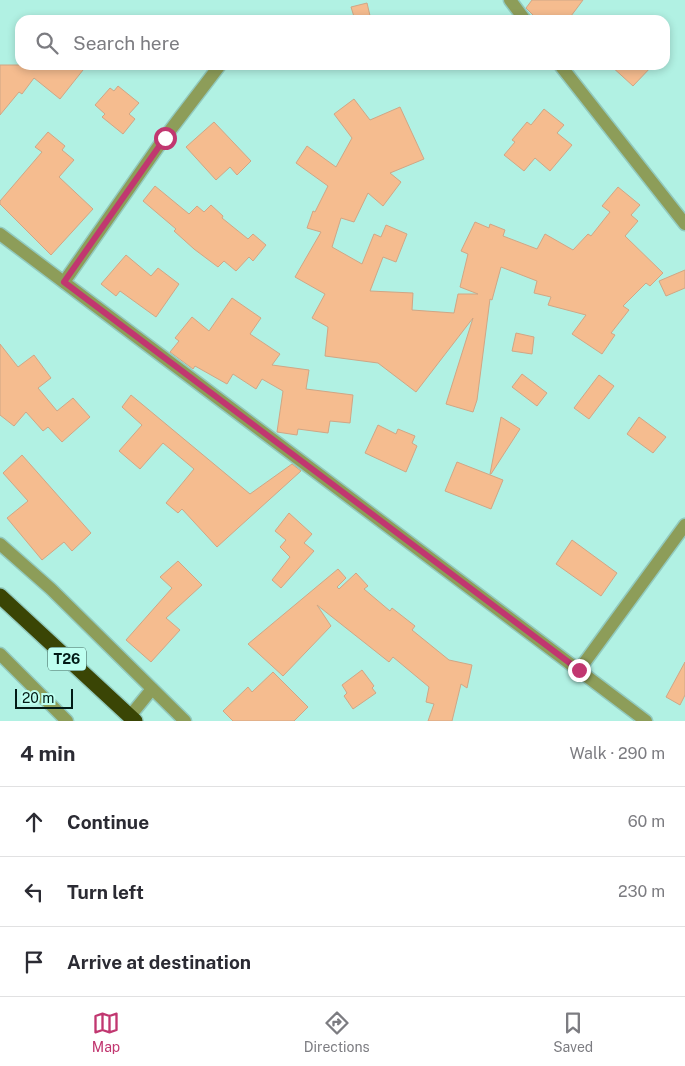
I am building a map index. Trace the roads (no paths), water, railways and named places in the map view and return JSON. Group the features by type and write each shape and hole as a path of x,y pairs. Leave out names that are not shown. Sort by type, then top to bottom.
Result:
{"highway":[{"name":"T26","path":"0,596 132,719"}],"street":[{"path":"510,0 521,15"},
{"path":"64,282 165,138 216,70"},
{"path":"564,70 685,224"},
{"path":"0,234 646,721"},
{"path":"579,670 685,525"},
{"path":"0,544 51,589 185,721"},
{"path":"0,654 67,721"},
{"path":"132,719 152,690"}]}
